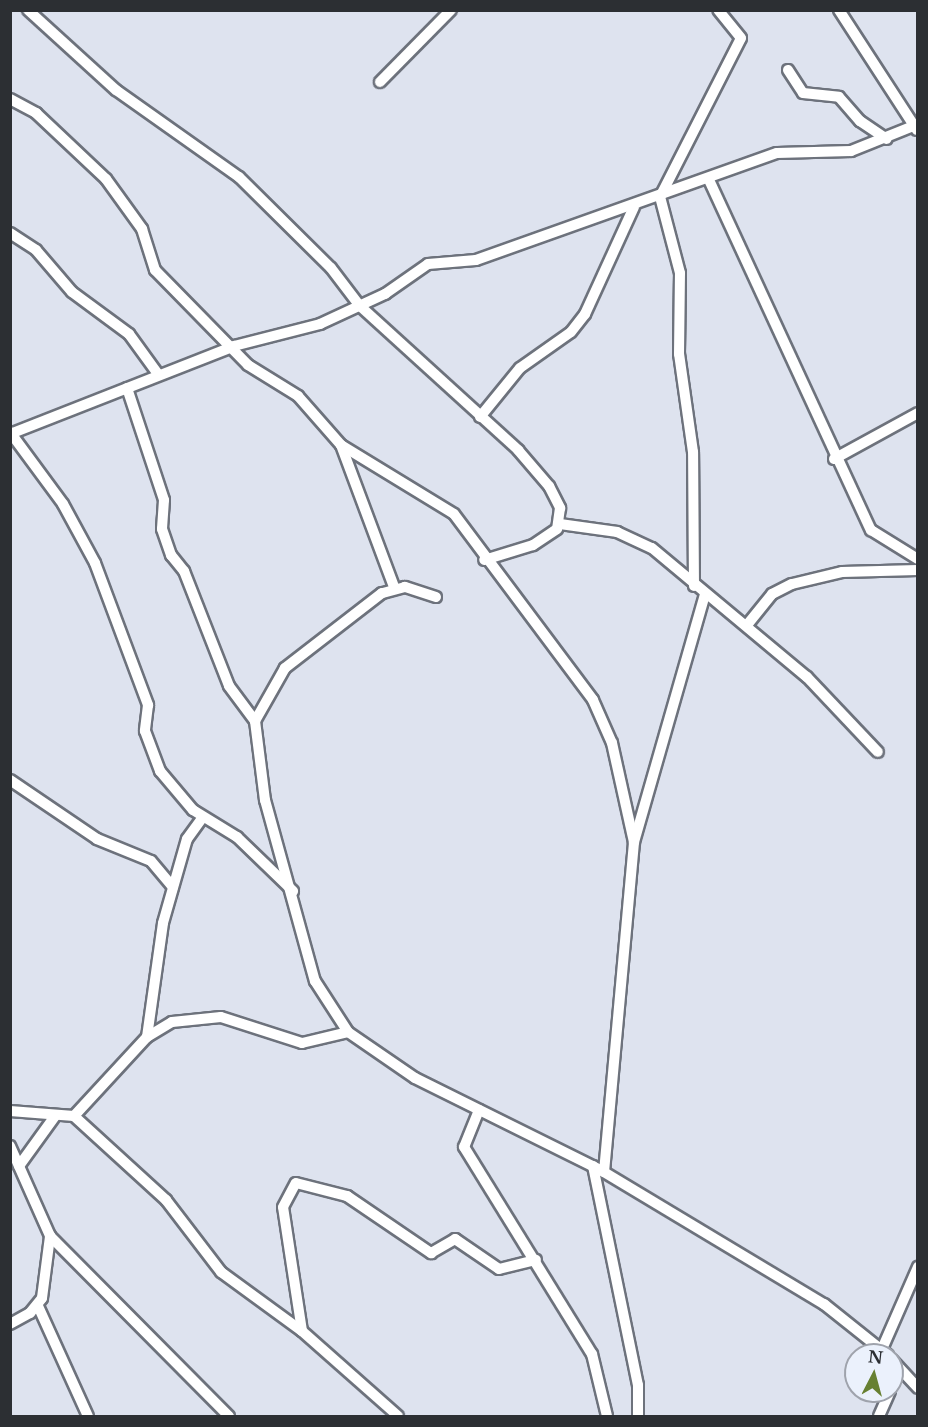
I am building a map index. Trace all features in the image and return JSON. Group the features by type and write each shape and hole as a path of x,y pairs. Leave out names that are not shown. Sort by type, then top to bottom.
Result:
{"street":[{"path":"28,10 116,90 239,177 331,268 360,306 480,417 549,486 560,508 560,524"},
{"path":"380,82 451,10"},
{"path":"694,586 693,452 679,354 680,273 660,197 741,38 718,10"},
{"path":"293,891 237,837 203,817 160,771 145,731 148,705 95,563 63,504 11,433 234,346 319,325 360,306 428,264 476,260 634,207 777,153 851,151 917,126 839,10"},
{"path":"788,70 803,93 839,97 860,121 887,139"},
{"path":"10,99 44,120 106,179 142,229 155,270 234,346 248,365 304,401 341,445 454,514 484,560 597,708 612,743 634,842"},
{"path":"709,180 834,459 871,530 918,559"},
{"path":"480,417 520,368 579,321 634,207"},
{"path":"10,233 36,250 72,292 129,334 158,374"},
{"path":"127,388 164,500 162,529 171,555 184,571 229,686 255,720 264,795 293,891 315,981 348,1032 415,1078 604,1172 824,1304 873,1343"},
{"path":"834,459 918,413"},
{"path":"341,445 394,587"},
{"path":"484,560 533,545 560,524 635,540 747,625 807,677 878,752"},
{"path":"747,625 772,594 792,584 842,572 918,570"},
{"path":"255,720 285,668 394,587"},
{"path":"394,587 436,597"},
{"path":"604,1172 634,842 705,595"},
{"path":"10,780 97,840 151,861 173,887"},
{"path":"147,1037 173,887 188,835 203,817"},
{"path":"74,1116 147,1037 172,1022 199,1017 243,1021 302,1043 348,1032"},
{"path":"480,1110 464,1147 536,1260 600,1368 607,1416"},
{"path":"10,1111 74,1116 166,1200 221,1272 302,1331 398,1416"},
{"path":"19,1166 55,1116"},
{"path":"10,1146 50,1236 229,1416"},
{"path":"593,1166 638,1385 638,1416"},
{"path":"302,1331 283,1207 296,1183 347,1196 431,1253 454,1239 499,1269 536,1260"},
{"path":"50,1236 38,1306 88,1416"},
{"path":"893,1343 918,1267"},
{"path":"10,1324 38,1306"},
{"path":"904,1373 918,1388"}]}
